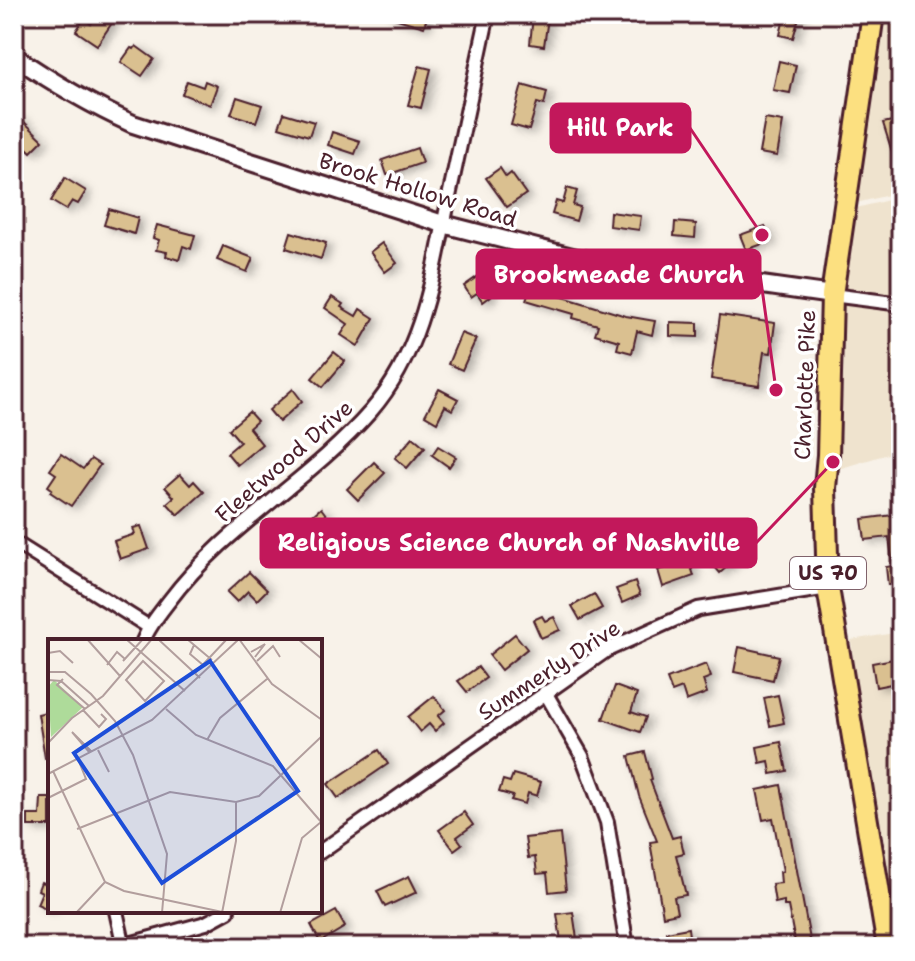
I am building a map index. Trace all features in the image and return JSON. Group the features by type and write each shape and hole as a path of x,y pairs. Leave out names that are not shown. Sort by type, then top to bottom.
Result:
{"main road":[{"name":"Charlotte Pike","path":"873,14 832,295 825,488 828,588 888,947"}],"street":[{"name":"Fleetwood Drive","path":"144,639 149,627 181,584 218,546 347,435 388,390 416,337 425,307 488,14"},
{"name":"Brook Hollow Road","path":"14,56 55,84 133,124 443,224 580,259 832,295"},
{"path":"832,295 901,304"},
{"path":"14,542 149,627"},
{"name":"Summerly Drive","path":"322,851 607,650 698,609 828,588"},
{"path":"545,692 582,756 607,822 627,947"},
{"path":"116,913 122,947 206,923 224,913"}],"shaded area":[{"path":"880,14 901,14 901,192 852,204"},
{"path":"901,197 901,450 835,470 839,339 852,209"},
{"path":"901,632 901,947 861,745 851,640"}],"building":[{"path":"98,14 106,14 114,20 97,45 76,31 84,19 91,24"},
{"path":"387,14 428,14 424,27"},
{"path":"785,14 800,14 793,38 780,35"},
{"path":"533,16 548,18 544,46 530,44"},
{"path":"136,46 154,59 142,76 121,62"},
{"path":"779,61 796,65 790,93 773,90"},
{"path":"419,66 431,69 421,108 408,105"},
{"path":"187,81 203,87 205,81 217,86 210,105 182,94"},
{"path":"522,85 547,92 544,105 537,103 529,130 511,125"},
{"path":"237,97 262,105 256,122 231,114"},
{"path":"284,113 314,122 309,136 279,127"},
{"path":"19,117 43,140 31,152 14,136 14,122"},
{"path":"765,119 783,122 777,156 759,153"},
{"path":"901,119 901,171 898,171 883,123"},
{"path":"332,132 360,141 355,154 328,145"},
{"path":"417,148 422,163 387,175 382,160"},
{"path":"500,168 506,177 511,173 526,194 507,207 486,178"},
{"path":"65,178 86,191 78,204 72,201 66,210 51,201"},
{"path":"567,188 577,191 573,205 580,207 576,221 552,214 556,201 563,203"},
{"path":"109,209 138,218 134,234 104,225"},
{"path":"610,212 641,216 639,230 609,226"},
{"path":"675,222 696,224 695,238 674,236"},
{"path":"157,225 195,235 191,249 183,246 179,260 166,256 167,252 156,250 159,240 153,238"},
{"path":"765,226 771,241 746,250 740,235"},
{"path":"291,232 326,243 321,259 286,248"},
{"path":"382,243 397,263 385,272 370,252"},
{"path":"223,246 253,258 247,272 217,260"},
{"path":"484,272 495,287 488,292 491,296 483,302 477,293 471,297 464,286"},
{"path":"530,287 626,316 655,321 652,335 637,331 632,353 617,349 619,341 595,334 598,325 573,318 574,314 526,300"},
{"path":"332,297 356,316 360,309 374,318 358,346 341,335 348,324 325,308"},
{"path":"720,315 775,323 771,353 764,352 759,386 711,379"},
{"path":"670,322 698,323 698,337 670,336"},
{"path":"461,333 476,339 462,370 448,364"},
{"path":"334,352 345,361 323,387 312,378"},
{"path":"293,389 302,401 279,422 269,410"},
{"path":"439,389 458,399 452,410 445,406 437,422 425,415"},
{"path":"249,412 257,421 249,428 262,444 237,465 227,453 240,442 229,429"},
{"path":"413,437 425,447 407,468 395,458"},
{"path":"438,446 456,457 449,467 432,455"},
{"path":"61,454 83,469 91,459 100,465 71,506 50,492 52,489 48,486 56,474 50,470"},
{"path":"374,462 385,473 358,500 347,489"},
{"path":"180,474 190,485 194,481 204,492 178,515 167,503 174,497 165,487"},
{"path":"321,508 330,520 310,536 301,525"},
{"path":"901,514 901,584 888,585 886,567 893,566 889,537 865,540 862,519"},
{"path":"141,526 149,549 120,559 114,541 135,534 133,528"},
{"path":"723,529 744,552 720,573 709,560 724,548 714,537"},
{"path":"679,546 685,562 689,560 694,576 663,587 658,570 671,566 665,550"},
{"path":"249,572 267,590 257,600 248,591 237,602 227,592"},
{"path":"635,582 640,595 622,603 616,589"},
{"path":"594,594 602,608 580,620 572,606"},
{"path":"542,616 545,621 554,617 560,630 541,638 533,620"},
{"path":"515,634 527,649 501,670 489,655"},
{"path":"739,647 779,656 773,680 734,672"},
{"path":"899,658 901,682 876,687 872,663"},
{"path":"706,664 711,677 703,680 707,693 686,701 682,688 672,692 667,679"},
{"path":"478,667 486,678 467,692 458,681"},
{"path":"615,686 637,694 631,712 646,717 640,732 603,719"},
{"path":"778,695 784,723 770,726 764,698"},
{"path":"434,696 445,710 438,716 444,723 435,731 429,724 420,732 408,717"},
{"path":"48,712 48,758 45,758 38,714"},
{"path":"781,742 787,771 771,774 769,761 760,763 757,747"},
{"path":"379,750 388,764 338,798 328,784"},
{"path":"645,752 650,780 672,838 680,836 684,853 676,855 686,895 674,897 677,913 663,916 650,842 657,841 639,796 629,756"},
{"path":"513,774 541,782 537,796 528,793 525,804 499,792 503,780 510,782"},
{"path":"781,785 811,945 803,947 796,947 788,906 784,906 784,901 775,903 772,884 781,883 780,872 783,871 773,818 763,820 757,790"},
{"path":"41,798 48,798 48,826 28,826 28,815 40,815"},
{"path":"464,812 473,825 457,837 462,844 454,850 439,830"},
{"path":"560,834 566,890 549,892 547,873 537,874 535,857 528,858 525,838"},
{"path":"409,876 417,892 385,907 377,891"},
{"path":"48,879 48,909 37,904 42,892 38,890 41,882 46,884"},
{"path":"336,911 345,927 320,942 311,925"},
{"path":"573,912 577,939 561,941 557,914"},
{"path":"688,928 689,936 682,937 684,947 669,947 666,932"}],"place":[{"name":"Hill Park","path":"762,235"},
{"name":"Brookmeade Church","path":"776,390"},
{"name":"Religious Science Church of Nashville","path":"833,462"}]}
